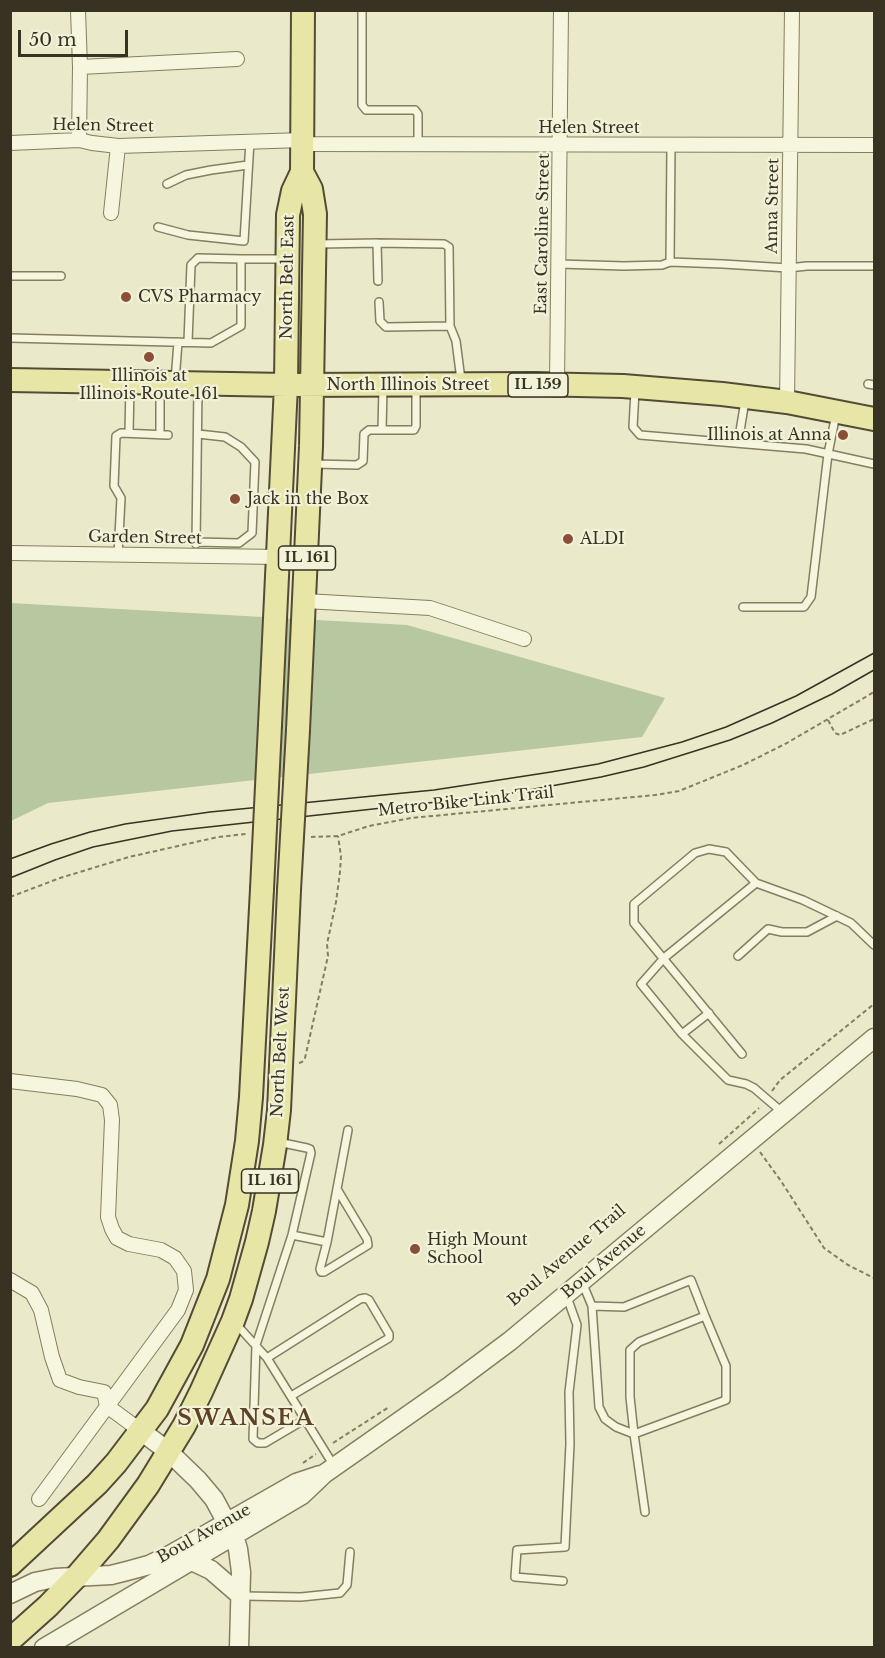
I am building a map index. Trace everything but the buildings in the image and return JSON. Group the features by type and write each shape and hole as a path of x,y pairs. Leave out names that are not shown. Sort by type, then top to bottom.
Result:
{"main road":[{"name":"North Belt East","path":"286,385 288,215 293,191 302,172 303,10"},
{"name":"North Belt East","path":"302,172 310,189 315,214 313,385"},
{"name":"North Illinois Street","path":"10,381 635,387 787,402 874,419"},
{"name":"North Belt West","path":"10,1565 97,1484 116,1463 162,1401 192,1345 218,1279 235,1214 243,1173 251,1096 286,385"},
{"name":"North Belt West","path":"10,1640 77,1576 122,1522 169,1452 201,1392 232,1321 248,1274 262,1221 275,1142 280,1064 305,601 313,385"}],"street":[{"path":"78,10 79,140"},
{"name":"East Caroline Street","path":"557,385 561,10"},
{"name":"Anna Street","path":"787,402 792,10"},
{"path":"80,68 237,59"},
{"name":"Helen Street","path":"10,143 79,140 118,146 250,141 418,145 874,145"},
{"path":"111,213 118,146"},
{"name":"Garden Street","path":"10,553 118,555 196,549 279,557"},
{"path":"305,601 430,608 524,639"},
{"name":"Boul Avenue","path":"44,1647 192,1561 231,1529 296,1483 329,1470 451,1385 510,1341 874,1038"},
{"path":"10,1081 77,1089 102,1095 110,1105 112,1120 108,1217 112,1229 117,1238 129,1244 161,1250 175,1258 184,1271 186,1290 178,1310 39,1499"},
{"path":"10,1280 32,1293 41,1310 60,1380 104,1392 108,1406 169,1452 214,1499 231,1529 238,1549 240,1596 238,1647"},
{"name":"Boul Avenue","path":"10,1594 35,1582 55,1578 111,1575 149,1565 231,1529"},
{"path":"192,1561 211,1570 240,1596"}],"lane":[{"path":"362,10 362,105 366,110 415,110 418,114 418,145"},
{"path":"158,227 188,235 244,241 250,141"},
{"path":"670,262 671,145"},
{"path":"167,184 186,175 248,165"},
{"path":"377,243 378,281"},
{"path":"315,244 444,244 449,247 450,326 456,341 462,385"},
{"path":"188,342 191,265 198,258 288,259"},
{"path":"10,338 211,344 242,326 242,259"},
{"path":"559,264 624,266 662,265 670,262 788,268 874,266"},
{"path":"10,276 62,276"},
{"path":"379,302 380,321 386,327 450,326"},
{"path":"118,555 121,498 114,486 116,436 121,433 164,435 168,383 178,342"},
{"path":"129,433 130,382"},
{"path":"198,383 196,549 239,543 252,533 255,462 242,447 225,436 198,434"},
{"path":"382,385 382,430"},
{"path":"310,464 357,465 363,461 364,434 369,430 414,430 416,426 416,385"},
{"path":"635,387 633,427 640,435 806,450 874,464"},
{"path":"738,443 745,397"},
{"path":"743,607 804,607 811,597 828,454 837,412"},
{"path":"742,1054 634,923 634,904 695,853 709,849 726,852 756,883 803,900 851,923 874,945"},
{"path":"756,883 664,958 641,984 682,1034 728,1080 746,1084 767,1098 784,1114"},
{"path":"738,956 768,929 782,932 807,932 837,916"},
{"path":"682,1034 709,1013"},
{"path":"337,1189 367,1239 368,1245 321,1272 348,1130"},
{"path":"275,1142 310,1149 292,1235 256,1345 253,1439 258,1443 266,1443 304,1420"},
{"path":"292,1235 327,1242"},
{"path":"582,1281 592,1306 599,1407 605,1419 616,1427 634,1434 726,1400 726,1366 691,1280 624,1307 592,1306"},
{"path":"563,1581 515,1577 517,1550 565,1546 570,1444 569,1392 577,1325 566,1294"},
{"path":"267,1358 360,1299 369,1300 389,1334 389,1338 291,1396"},
{"path":"645,1512 630,1397 630,1350 639,1342 705,1316"},
{"path":"232,1321 267,1358 324,1449 329,1470"},
{"path":"240,1596 301,1597 340,1593 347,1585 350,1552"}],"path":[{"name":"Metro Bike Link Trail","path":"308,837 338,836 388,821 679,791 743,765 787,743 874,692"},
{"path":"828,720 835,733 840,735 874,719"},
{"path":"10,897 60,878 129,857 218,837 251,834"},
{"path":"280,1064 300,1063 305,1058 328,956 327,944 339,886 341,856 338,836"},
{"path":"717,1146 758,1110 780,1080 874,1004"},
{"path":"750,1141 781,1181 824,1248 848,1265 874,1278"},
{"path":"297,1466 390,1407"}],"green space":[{"path":"11,603 407,625 665,698 642,737 48,803 11,821"}],"tram line":[{"path":"10,859 90,832 125,824 210,812 434,790 598,764 682,742 726,727 796,696 874,653"},
{"path":"10,878 93,847 172,831 501,795 644,767 730,740 772,723 832,694 874,670"}],"place":[{"name":"CVS Pharmacy","path":"126,297"},
{"name":"Illinois at Illinois Route 161","path":"149,357"},
{"name":"Illinois at Anna","path":"843,435"},
{"name":"Jack in the Box","path":"235,499"},
{"name":"ALDI","path":"568,539"},
{"name":"High Mount School","path":"415,1249"}],"district":[{"name":"SWANSEA","path":"246,1419"}]}
